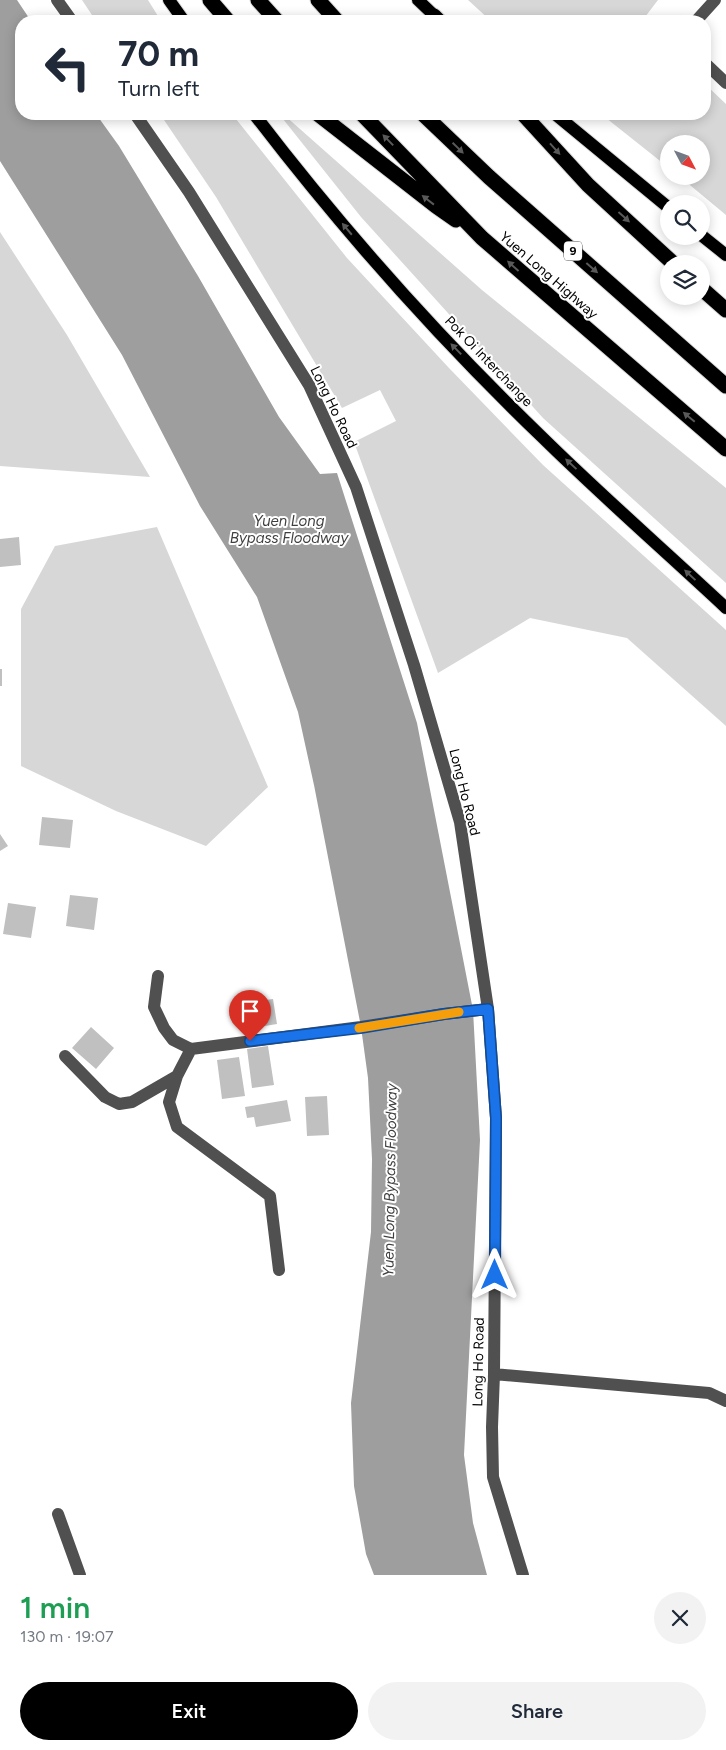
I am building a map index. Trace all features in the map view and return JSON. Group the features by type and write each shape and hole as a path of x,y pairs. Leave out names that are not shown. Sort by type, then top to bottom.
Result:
{"highway":[{"path":"210,0 223,15"},
{"path":"258,0 272,15"},
{"path":"318,0 331,15"},
{"path":"326,120 436,206 482,238"},
{"name":"Yuen Long Highway","path":"368,120 482,238 726,449"},
{"name":"9","path":"429,120 489,176 726,386"},
{"path":"528,120 588,185 664,255"},
{"path":"710,296 726,310"}],"main road":[{"path":"169,0 180,15"},
{"path":"418,0 434,15"},
{"name":"Pok Oi Interchange","path":"259,120 349,232 442,335 542,438 726,608"},
{"path":"562,120 660,201"},
{"path":"710,242 726,255"}],"street":[{"path":"57,0 68,15"},
{"path":"701,15 714,0"},
{"path":"711,68 726,82"},
{"name":"Long Ho Road","path":"139,120 189,192 309,385 356,487 414,665 460,822 488,1009 496,1118 493,1477 523,1575"},
{"path":"158,976 154,1007 164,1028 173,1040 192,1049 360,1028 444,1014 488,1009"},
{"path":"192,1049 177,1076 169,1102 177,1127 270,1196 279,1270"},
{"path":"65,1056 105,1098 119,1104 132,1102 177,1076"},
{"path":"494,1374 709,1393 726,1400"},
{"path":"58,1514 80,1575"}],"shaded area":[{"path":"82,0 148,0 157,15 92,15"},
{"path":"468,0 658,0 647,15 484,15"},
{"path":"711,90 726,104 726,215 710,202 710,195 702,195 690,185 710,185 710,135 660,135 660,161 609,120 711,120"},
{"path":"164,120 237,120 347,258 449,368 543,465 726,630 726,726 627,638 530,618 438,673 354,442 396,421 380,390 342,408 216,197"},
{"path":"284,120 290,120 482,290 726,488 726,583 543,418 361,217"},
{"path":"0,232 67,335 150,477 0,466"},
{"path":"157,527 268,787 206,846 116,811 21,766 21,609 55,546"}],"water":[{"name":"Yuen Long Bypass Floodway","path":"0,0 17,0 27,15 15,15 15,120 100,120 119,146 198,276 279,417 320,474 337,473 417,723 473,1010 480,1140 464,1455 473,1523 487,1575 374,1575 366,1554 354,1486 351,1403 371,1232 372,1159 368,1078 361,1027 298,712 257,597 200,506 122,355 0,161"}],"building":[{"path":"19,537 21,565 0,567 0,539"},
{"path":"0,669 2,669 2,686 0,686"},
{"path":"42,817 73,820 70,848 39,845"},
{"path":"0,834 8,846 0,851"},
{"path":"70,895 98,898 94,930 66,926"},
{"path":"8,903 36,907 31,938 3,934"},
{"path":"273,999 277,1024 241,1030 239,1018 246,1017 244,1003"},
{"path":"91,1027 114,1048 96,1069 72,1048"},
{"path":"268,1046 274,1085 252,1088 247,1049"},
{"path":"239,1057 245,1096 222,1099 217,1060"},
{"path":"327,1096 329,1135 307,1136 305,1097"},
{"path":"287,1100 291,1121 256,1127 254,1117 247,1118 245,1107"}],"slow traffic":[{"path":"359,1028 459,1012"}],"route":[{"path":"250,1041 360,1028 444,1014 488,1009 496,1118 495,1275"}]}
